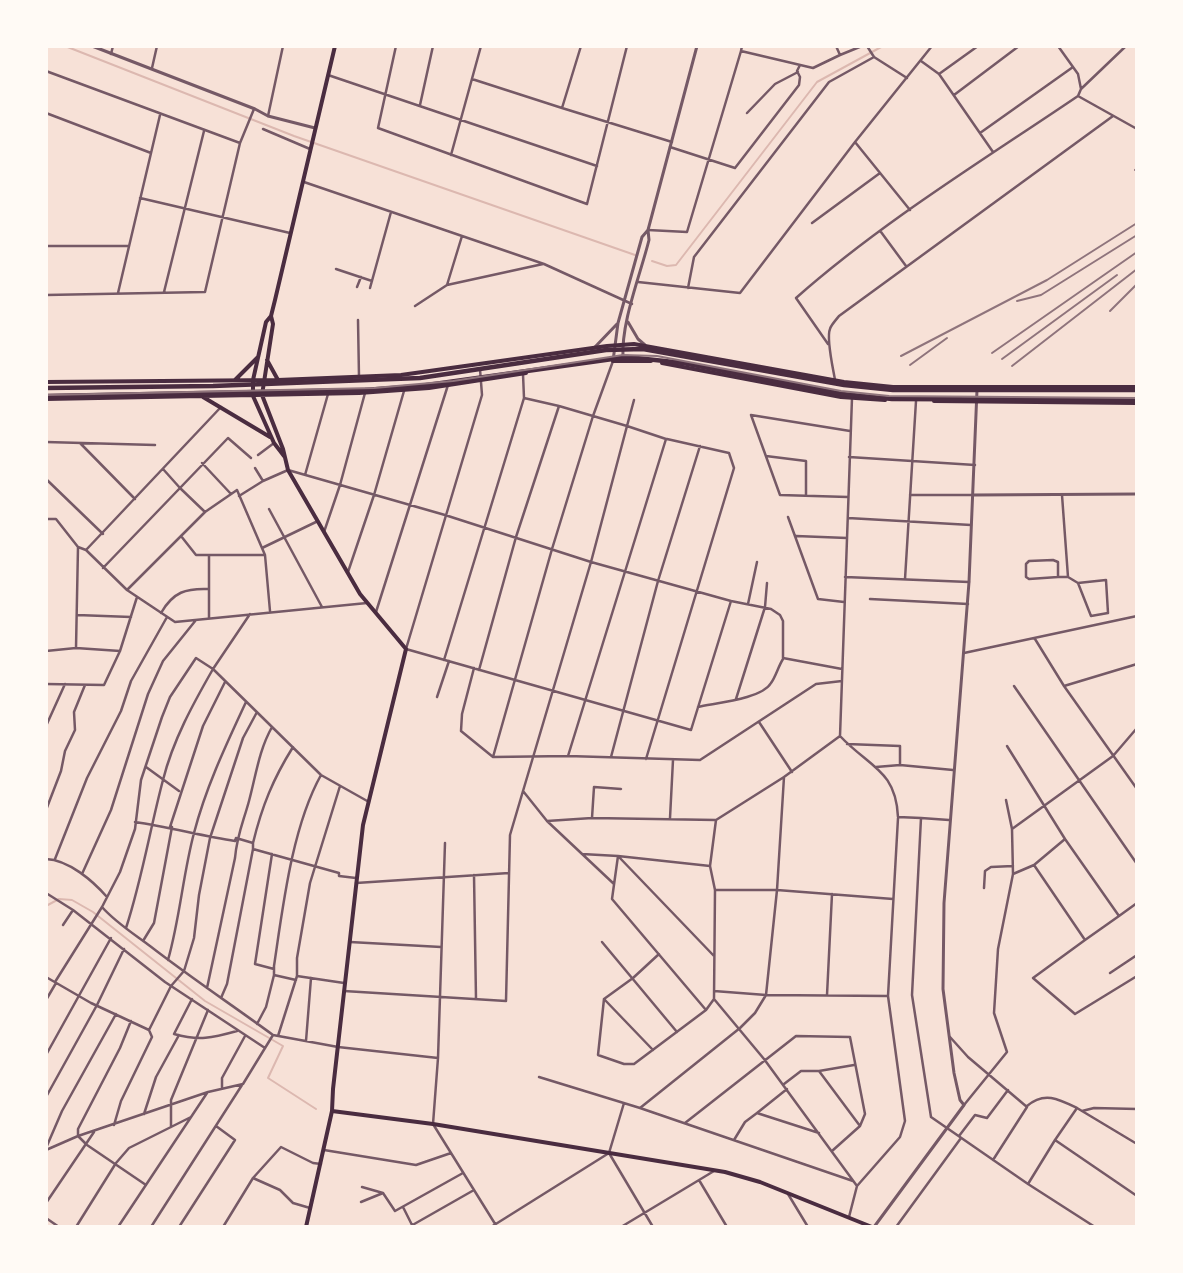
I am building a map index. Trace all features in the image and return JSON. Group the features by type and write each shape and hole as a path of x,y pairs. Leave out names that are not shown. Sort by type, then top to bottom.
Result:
{"main road":[{"path":"284,456 274,443 253,396 253,380 266,322 271,316 334,46"},
{"path":"271,316 273,324 266,358 262,395 283,449 288,470 367,603 406,649 363,825 355,880 332,1111 306,1227"},
{"path":"46,382 278,380 401,375 593,348 645,345 835,380 893,388 977,386 1137,388"},
{"path":"46,388 213,386 392,380 606,350 634,348 676,353 844,385 893,390 1137,388"},
{"path":"235,380 258,356"},
{"path":"46,398 346,390 420,386 627,357 683,362 842,394 884,398 1137,402"},
{"path":"266,358 278,380"},
{"path":"46,398 365,393 448,385 623,360 691,367 852,398 977,402 1137,402"},
{"path":"202,396 222,406 272,438"},
{"path":"332,1111 433,1124 715,1170 760,1182 873,1227"}],"street":[{"path":"92,46 152,68 268,116 315,128"},
{"path":"111,54 113,46"},
{"path":"152,68 157,46"},
{"path":"268,116 283,46"},
{"path":"396,46 378,128 587,204 627,46"},
{"path":"420,105 433,46"},
{"path":"451,154 481,46"},
{"path":"562,108 581,46"},
{"path":"623,360 622,345 649,240 648,230 697,46"},
{"path":"648,230 687,232 742,46"},
{"path":"836,46 840,55"},
{"path":"741,51 813,68 862,46"},
{"path":"867,46 874,57 907,78"},
{"path":"638,282 740,293 855,142 932,46"},
{"path":"939,74 978,46"},
{"path":"954,95 1019,46"},
{"path":"1058,46 1078,74 1081,89"},
{"path":"835,380 832,353 796,298 962,172 1078,96 1081,89 1126,46"},
{"path":"688,288 694,257 829,82 874,57"},
{"path":"921,61 939,74 993,152"},
{"path":"670,147 708,158 731,169 735,168 799,85 800,77 798,72 800,65"},
{"path":"980,133 1073,67"},
{"path":"46,71 160,115 240,143"},
{"path":"747,113 775,84 798,72"},
{"path":"328,75 386,93 597,166"},
{"path":"472,79 672,142"},
{"path":"1078,96 1137,129"},
{"path":"46,295 205,292 224,218 240,143 254,110"},
{"path":"46,113 150,153"},
{"path":"118,293 160,115"},
{"path":"828,346 829,330 839,316 1113,116"},
{"path":"263,129 310,149"},
{"path":"164,292 183,209 204,131"},
{"path":"855,142 910,210"},
{"path":"812,222 880,173"},
{"path":"302,181 544,264 625,299 632,304"},
{"path":"140,198 290,233"},
{"path":"370,288 390,212"},
{"path":"493,757 552,549 593,416 613,361 618,322 642,237 648,230"},
{"path":"881,232 906,266"},
{"path":"446,285 462,236"},
{"path":"46,246 129,246"},
{"path":"415,306 446,285 544,264"},
{"path":"336,269 372,281"},
{"path":"357,287 360,277"},
{"path":"358,320 359,377"},
{"path":"628,321 638,339 645,345"},
{"path":"593,348 618,322"},
{"path":"479,365 482,395 406,649 691,730 731,601"},
{"path":"444,660 524,398 523,374"},
{"path":"375,613 408,504 448,385"},
{"path":"964,1105 960,1100 943,989 944,904 953,770 968,604 977,386"},
{"path":"348,573 374,495 404,389"},
{"path":"324,532 340,485 365,393"},
{"path":"305,475 328,394"},
{"path":"524,398 559,406 666,439 729,453 734,468 646,758"},
{"path":"849,1217 857,1186 900,1137 905,1121 888,996 898,817 897,799 894,789 885,774 847,744 840,736 852,398"},
{"path":"344,991 506,1001 510,835 591,562 634,400"},
{"path":"905,579 916,401"},
{"path":"86,550 222,406"},
{"path":"479,670 516,537 559,406"},
{"path":"848,497 780,495 751,415 850,431"},
{"path":"103,568 228,438 251,458"},
{"path":"568,756 666,439"},
{"path":"46,442 155,445"},
{"path":"80,443 135,499"},
{"path":"258,455 274,443"},
{"path":"611,757 658,581 700,446"},
{"path":"766,456 806,461 806,495"},
{"path":"849,457 975,465"},
{"path":"202,463 231,494"},
{"path":"255,468 263,481"},
{"path":"162,469 205,512"},
{"path":"239,496 263,481 288,470 445,515 591,562 731,601 765,607 780,615 783,621 783,658 775,671 771,684 763,692 698,707"},
{"path":"46,479 103,534"},
{"path":"127,590 205,512 237,490 265,555 270,612"},
{"path":"910,495 1137,494"},
{"path":"1062,495 1068,577"},
{"path":"269,509 322,606"},
{"path":"788,517 818,599 844,602"},
{"path":"847,518 971,525"},
{"path":"46,520 56,519 78,546 86,550 127,590 175,622 367,603"},
{"path":"262,548 318,521"},
{"path":"181,536 196,555 265,555"},
{"path":"795,536 846,538"},
{"path":"76,648 78,546"},
{"path":"209,555 209,618"},
{"path":"1058,577 1056,561 1029,561 1026,564 1026,577 1029,579 1068,577 1078,583 1106,580 1108,613 1091,616 1078,583"},
{"path":"748,604 757,562"},
{"path":"845,577 969,582"},
{"path":"736,699 765,607 767,583"},
{"path":"161,613 172,597 183,590 209,589"},
{"path":"46,684 104,685 120,651 137,597"},
{"path":"870,599 968,604"},
{"path":"126,928 138,890 163,779 182,726 213,669 250,614"},
{"path":"77,615 131,617"},
{"path":"964,653 1137,616"},
{"path":"55,859 83,787 120,711 131,680 167,617"},
{"path":"82,874 111,810 148,694 163,661 196,620"},
{"path":"1035,639 1064,686 1137,790"},
{"path":"46,651 76,648 120,651"},
{"path":"46,1000 107,898 120,872 135,829 141,780 170,697 196,658 213,669 226,681 321,775 369,802"},
{"path":"783,658 842,669"},
{"path":"437,697 449,661"},
{"path":"1064,686 1136,665"},
{"path":"474,668 462,714 461,731 493,757 568,756 700,760 816,684 842,681"},
{"path":"143,941 154,923 171,827 180,791 208,713 226,681"},
{"path":"46,726 65,684"},
{"path":"46,810 61,771 65,751 75,730 74,712 85,684"},
{"path":"1014,686 1137,864"},
{"path":"168,960 176,930 194,834 218,763 246,702"},
{"path":"114,1125 121,1101 152,1037 150,1030 171,986 184,971 194,938 199,895 210,838 243,738 257,712"},
{"path":"759,722 792,772"},
{"path":"207,988 235,858 236,838 249,803 262,745 272,727"},
{"path":"1012,829 1113,756 1137,728"},
{"path":"547,821 592,818 716,820 792,772 840,736"},
{"path":"847,744 900,746 900,765"},
{"path":"1007,746 1065,839 1119,916"},
{"path":"221,998 227,984 253,843 264,802 273,779 292,747"},
{"path":"670,818 673,759"},
{"path":"875,767 900,765 953,770"},
{"path":"146,767 180,791"},
{"path":"257,1024 266,1007 274,975 293,859 309,796 321,775"},
{"path":"640,1108 740,1028 755,1013 766,995 777,890 784,777"},
{"path":"278,1036 296,978 296,958 314,866 340,786"},
{"path":"592,818 594,788 622,789"},
{"path":"523,791 547,821 614,884"},
{"path":"873,1227 1006,1052 994,1013 998,949 1013,874 1012,829 1006,800"},
{"path":"898,817 949,820"},
{"path":"921,818 912,995 931,1117 1028,1184 1095,1227"},
{"path":"659,954 633,978 604,999 598,1055 624,1064 634,1064 706,1010 714,999 715,890 710,866 716,820"},
{"path":"135,822 171,827 210,838 235,841 236,838"},
{"path":"236,838 253,843"},
{"path":"1013,874 1034,865 1065,839"},
{"path":"445,843 438,1058 433,1124 496,1225"},
{"path":"253,848 339,873 339,876 355,880 509,873"},
{"path":"272,854 255,964 274,969"},
{"path":"582,854 710,866"},
{"path":"618,856 612,899 706,1010"},
{"path":"618,856 714,956"},
{"path":"46,859 55,859 82,874 107,898"},
{"path":"1034,865 1085,940"},
{"path":"984,888 985,872 991,867 1013,866"},
{"path":"474,875 476,1000"},
{"path":"715,890 777,890 893,898"},
{"path":"46,893 92,922 171,986 245,1035 266,1046"},
{"path":"827,995 832,894"},
{"path":"1137,903 1033,978 1075,1014 1137,976"},
{"path":"102,906 126,928 168,960 272,1035 338,1047 438,1058"},
{"path":"63,925 73,910"},
{"path":"46,1055 111,938"},
{"path":"349,942 441,947"},
{"path":"602,942 677,1032"},
{"path":"46,1097 97,1005 124,949"},
{"path":"1110,973 1137,954"},
{"path":"274,975 344,983"},
{"path":"46,977 97,1005 150,1030"},
{"path":"306,1041 311,978"},
{"path":"714,991 766,995 888,996"},
{"path":"192,999 174,1034 194,1039 212,1038 238,1030"},
{"path":"604,999 653,1050"},
{"path":"714,999 740,1028 787,1089 857,1186"},
{"path":"171,1127 171,1105 194,1039 208,1010"},
{"path":"46,1149 62,1111 116,1014"},
{"path":"131,1022 120,1048 78,1130 78,1136 87,1145 146,1185"},
{"path":"144,1114 156,1077 179,1035"},
{"path":"222,1088 222,1078 245,1035"},
{"path":"151,1227 243,1084 272,1035"},
{"path":"684,1123 796,1036 850,1037 854,1066 865,1114 860,1126 832,1151"},
{"path":"949,1036 968,1057 1026,1106"},
{"path":"783,1084 801,1070 819,1071 854,1066"},
{"path":"819,1071 860,1126"},
{"path":"539,1077 640,1108 854,1181"},
{"path":"46,1149 78,1136 208,1092 243,1084"},
{"path":"734,1140 745,1122 787,1089"},
{"path":"896,1227 975,1115 987,1118 1008,1090"},
{"path":"118,1227 208,1092"},
{"path":"993,1160 1026,1106 1035,1098 1054,1096 1137,1144"},
{"path":"491,1227 609,1153 624,1103"},
{"path":"1028,1184 1077,1108"},
{"path":"1082,1111 1094,1108 1137,1109"},
{"path":"757,1113 819,1133"},
{"path":"76,1227 116,1164 129,1148 190,1117"},
{"path":"179,1227 235,1140 216,1126"},
{"path":"46,1203 94,1132"},
{"path":"1055,1140 1137,1196"},
{"path":"223,1227 253,1178 281,1147 313,1163 321,1164"},
{"path":"324,1150 416,1165 451,1153"},
{"path":"609,1153 653,1227"},
{"path":"621,1227 715,1170"},
{"path":"362,1187 382,1193 394,1210 403,1207 463,1173"},
{"path":"253,1178 280,1190 293,1203 311,1208"},
{"path":"699,1180 727,1227"},
{"path":"403,1207 411,1226 474,1190"},
{"path":"787,1192 808,1227"},
{"path":"362,1202 382,1193"},
{"path":"46,1218 59,1227"}],"waterway":[{"path":"65,46 294,136 635,255"},
{"path":"652,261 667,266 676,265 817,82 883,46"},
{"path":"46,906 59,899 72,900 93,912 205,1001 283,1046 268,1078 316,1109"}],"railway":[{"path":"901,356 1047,280 1137,223"},
{"path":"1017,301 1041,295 1137,235"},
{"path":"992,353 1137,252"},
{"path":"1012,366 1137,269"},
{"path":"1002,359 1117,275"},
{"path":"1110,311 1137,284"},
{"path":"910,365 947,338"},
{"path":"46,395 374,388 453,381 623,355 657,356 841,391 889,396 1137,398"}]}
